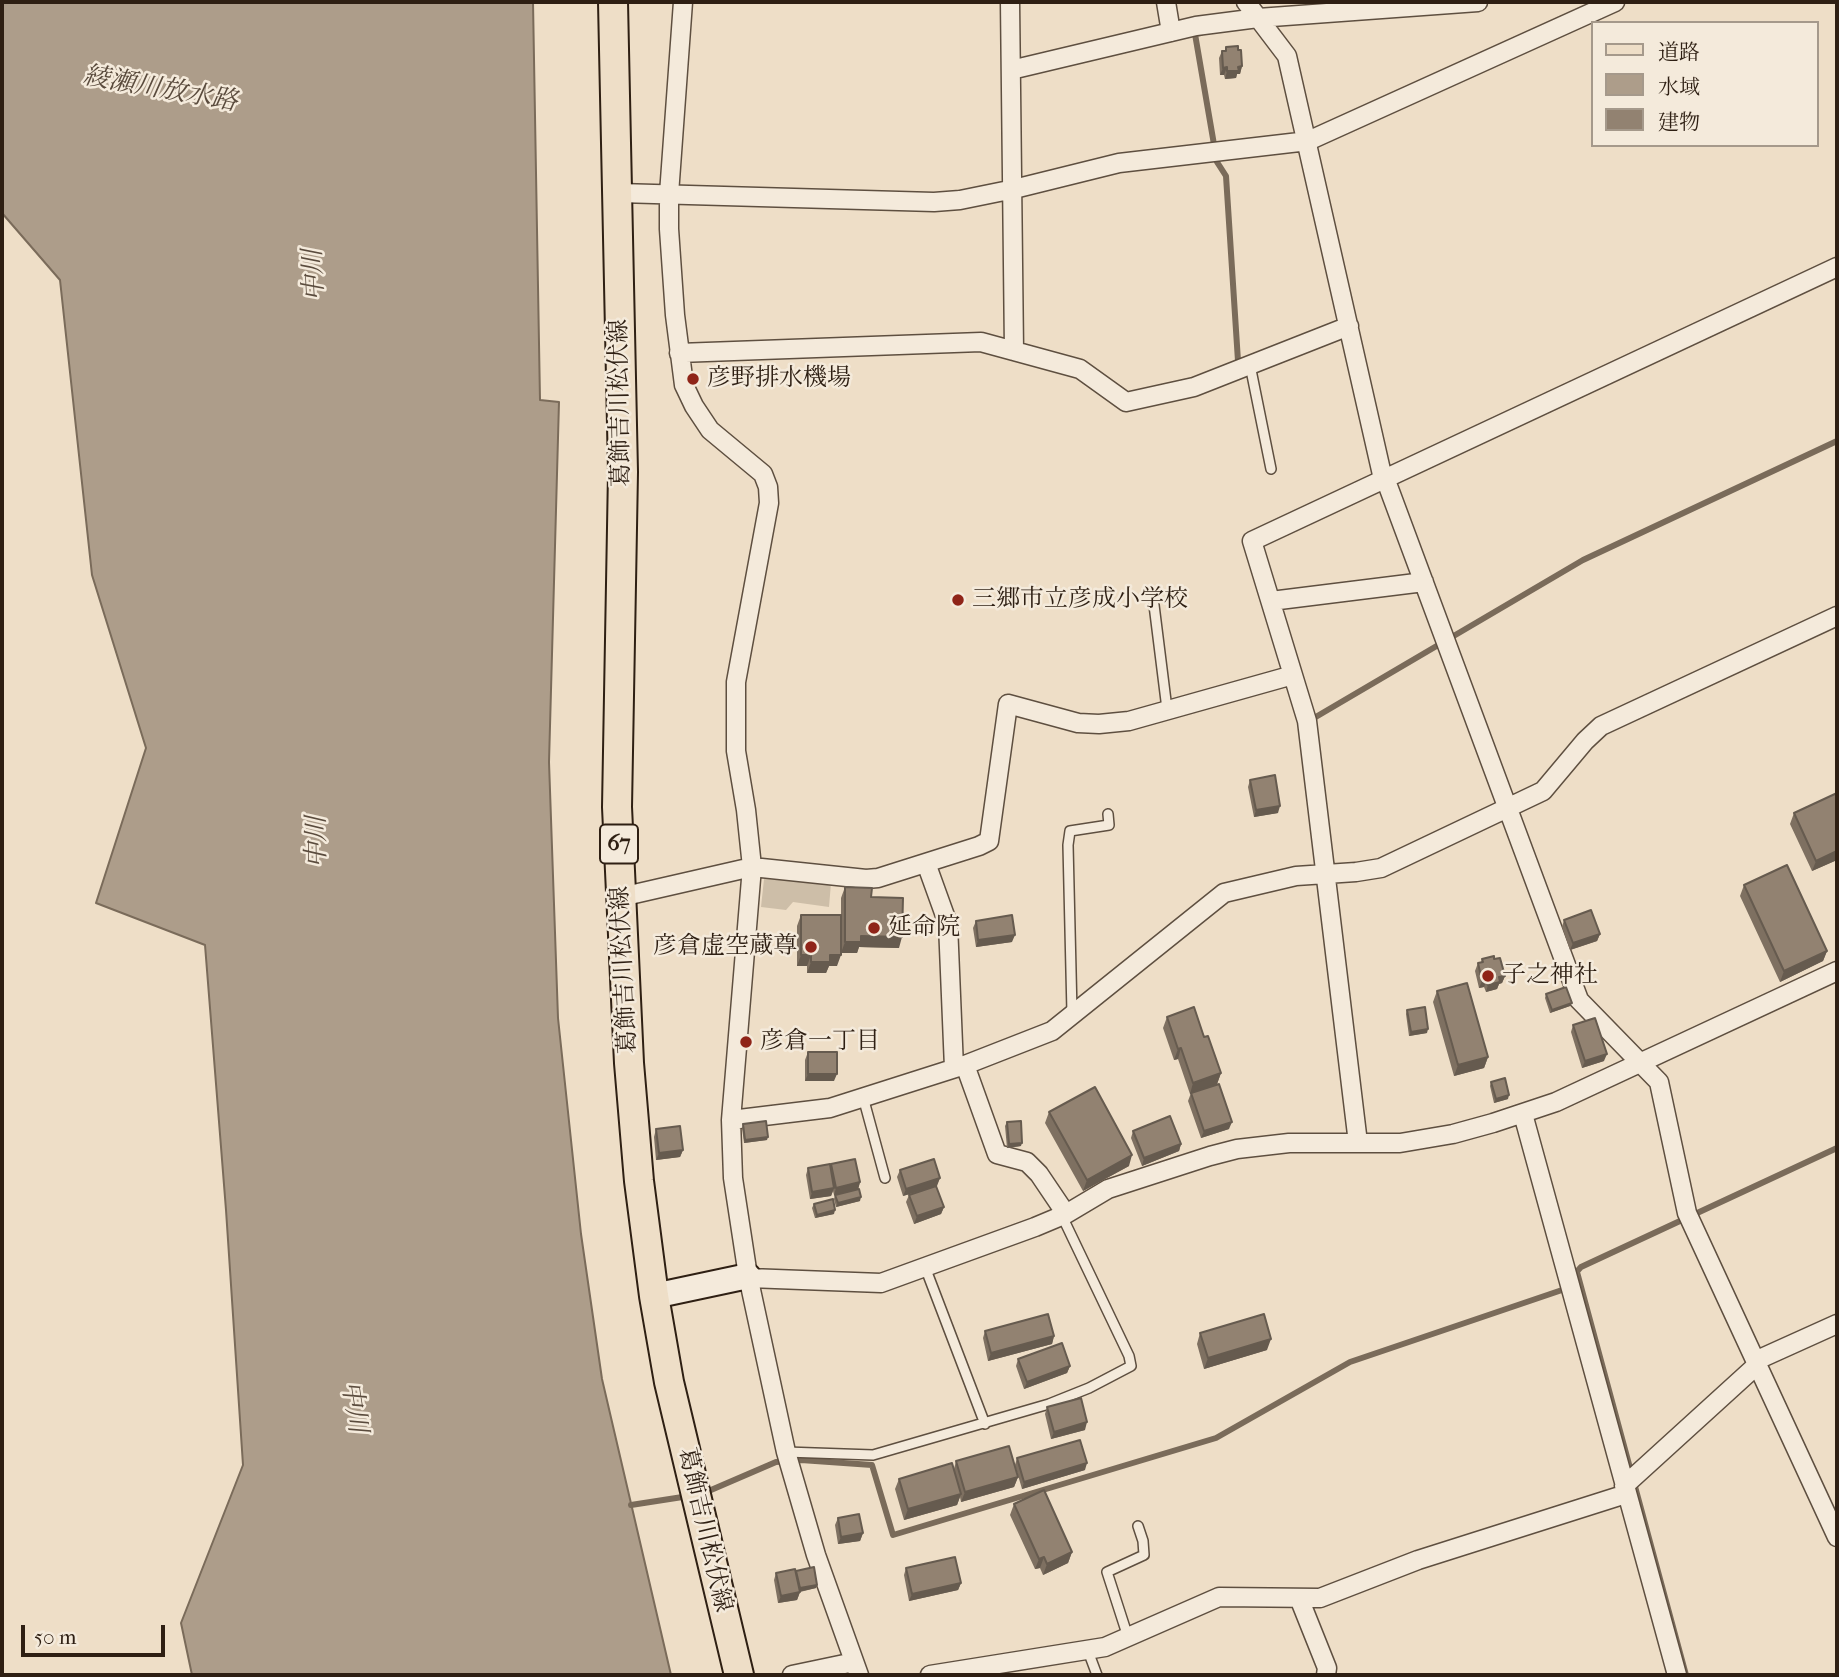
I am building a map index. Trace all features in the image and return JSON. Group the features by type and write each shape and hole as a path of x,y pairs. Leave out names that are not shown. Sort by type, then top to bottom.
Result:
{"main road":[{"name":"葛飾吉川松伏線","path":"613,2 623,472 617,807 631,1076 639,1181 654,1296 669,1382 739,1675"}],"street":[{"path":"684,2 669,194 671,254 684,385 694,407 710,430 723,444 752,463 763,474 768,486 769,503 736,682 736,751 752,867 731,1120 733,1178 748,1277 786,1452 816,1555 857,1669 792,1675"},
{"path":"1010,2 1014,351"},
{"path":"1166,2 1171,32"},
{"path":"1246,2 1287,57 1384,478 1579,1000 1659,1082 1687,1213 1837,1537"},
{"path":"1011,70 1196,26 1258,18 1478,2"},
{"path":"619,192 934,202 960,200 1014,189 1119,163 1308,141 1613,2"},
{"path":"1359,1143 1307,721 1252,541 1837,267"},
{"path":"679,353 981,342 1080,369 1126,402 1194,387 1249,363 1349,326"},
{"path":"1271,601 1424,582"},
{"path":"731,1120 830,1108 960,1067 1052,1031 1224,893 1296,876 1356,872 1381,867 1543,791 1584,741 1601,726 1837,616"},
{"path":"621,897 752,867 866,879 878,878 926,863 989,841 1008,704 1078,723 1129,721 1293,675"},
{"path":"926,863 948,924 960,1067 997,1154 1027,1162 1039,1174 1064,1215"},
{"path":"654,1296 748,1277 881,1283 1064,1215 1108,1189 1210,1156 1237,1149 1289,1143 1401,1143 1453,1134 1556,1102 1837,971"},
{"path":"1523,1114 1677,1675"},
{"path":"930,1675 1088,1651 1128,1637 1219,1597 1320,1598 1418,1559 1625,1490 1756,1363 1837,1324"},
{"path":"1299,1598 1327,1668 1326,1675"}],"lane":[{"path":"1249,363 1271,469"},
{"path":"1154,605 1167,709"},
{"path":"1072,1015 1068,845 1070,831 1110,825 1108,814"},
{"path":"863,1097 885,1178"},
{"path":"786,1452 873,1455 1049,1404 1089,1388 1131,1366 1129,1356 1064,1215"},
{"path":"925,1267 985,1424"},
{"path":"1128,1637 1107,1572 1144,1555 1138,1526"},
{"path":"1088,1651 1097,1675"}],"shaded area":[{"path":"767,876 831,883 829,907 793,902 786,910 761,907 764,879"}],"water":[{"path":"2,2 533,2 540,400 559,402 549,762 558,1018 581,1234 602,1379 671,1675 192,1675 181,1623 243,1465 205,945 96,903 146,748 92,575 60,280 2,213"}],"building":[{"path":"1238,46 1238,50 1241,50 1242,66 1238,67 1239,71 1227,71 1227,67 1223,68 1222,51 1226,51 1226,47"},
{"path":"1275,775 1280,806 1256,810 1250,780"},
{"path":"1837,793 1837,851 1816,861 1794,813"},
{"path":"1787,865 1827,951 1784,971 1744,885"},
{"path":"845,887 872,888 871,897 903,898 902,937 861,936 861,942 845,942"},
{"path":"1591,910 1600,934 1573,943 1564,920"},
{"path":"801,915 841,915 841,955 830,955 830,962 811,962 811,955 801,955"},
{"path":"1012,915 1015,935 978,940 976,921"},
{"path":"1494,956 1494,959 1500,958 1505,976 1499,977 1500,982 1488,985 1487,980 1482,981 1478,963"},
{"path":"1467,983 1488,1057 1458,1065 1437,991"},
{"path":"1566,987 1572,1003 1552,1010 1546,994"},
{"path":"1194,1007 1204,1037 1208,1036 1221,1073 1193,1083 1167,1017"},
{"path":"1425,1007 1428,1029 1411,1032 1407,1010"},
{"path":"1595,1018 1607,1054 1585,1061 1573,1025"},
{"path":"808,1052 837,1052 837,1074 808,1074"},
{"path":"1505,1078 1509,1095 1496,1099 1491,1082"},
{"path":"1219,1084 1232,1122 1204,1131 1191,1093"},
{"path":"1095,1087 1132,1155 1087,1180 1049,1112"},
{"path":"1170,1116 1181,1144 1144,1158 1133,1131"},
{"path":"766,1121 768,1137 745,1140 743,1124"},
{"path":"1021,1121 1022,1143 1009,1144 1007,1122"},
{"path":"680,1126 683,1150 659,1153 656,1129"},
{"path":"855,1159 860,1182 836,1188 831,1164"},
{"path":"934,1159 940,1178 906,1189 900,1170"},
{"path":"830,1164 834,1188 812,1192 808,1168"},
{"path":"936,1186 944,1207 917,1216 909,1195"},
{"path":"859,1189 861,1197 838,1203 835,1195"},
{"path":"833,1199 835,1210 817,1215 814,1204"},
{"path":"1048,1314 1054,1336 991,1353 985,1331"},
{"path":"1264,1314 1271,1339 1208,1358 1200,1333"},
{"path":"1062,1343 1070,1366 1027,1382 1018,1359"},
{"path":"1081,1398 1087,1422 1054,1432 1047,1407"},
{"path":"1080,1440 1087,1463 1024,1482 1017,1458"},
{"path":"1009,1446 1018,1477 965,1492 956,1461"},
{"path":"952,1463 961,1494 908,1509 899,1479"},
{"path":"1044,1490 1072,1552 1047,1564 1044,1557 1039,1559 1014,1504"},
{"path":"859,1514 863,1533 841,1537 838,1518"},
{"path":"955,1557 961,1583 912,1594 906,1568"},
{"path":"814,1567 817,1585 800,1588 796,1571"},
{"path":"795,1569 800,1592 781,1596 776,1573"}],"waterway":[{"path":"1201,33 1195,34 1217,162 1226,176 1238,361"},
{"path":"1314,718 1583,560 1837,441"},
{"path":"1572,1277 1581,1267 1837,1148"},
{"path":"1577,1272 1686,1675"},
{"path":"704,1493 776,1462 801,1460 872,1465 893,1535 1216,1438 1350,1362 1562,1290 1565,1285"},
{"path":"631,1505 689,1496"}],"place":[{"name":"彦野排水機場","path":"693,379"},
{"name":"三郷市立彦成小学校","path":"958,600"},
{"name":"延命院","path":"874,928"},
{"name":"彦倉虚空蔵尊","path":"811,947"},
{"name":"子之神社","path":"1488,976"},
{"name":"彦倉一丁目","path":"746,1042"}],"water label":[{"name":"綾瀬川放水路","path":"160,90"},
{"name":"中川","path":"315,275"},
{"name":"中川","path":"318,842"},
{"name":"中川","path":"353,1407"}]}
